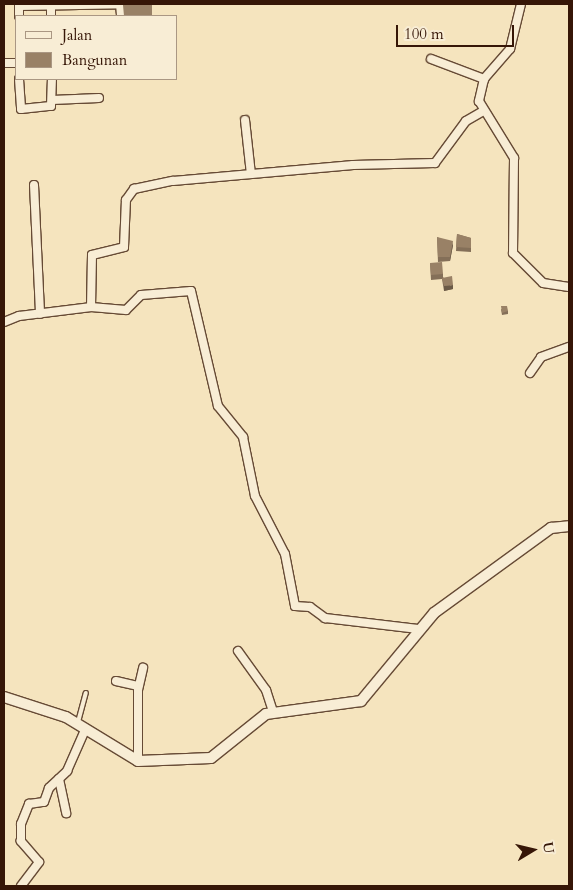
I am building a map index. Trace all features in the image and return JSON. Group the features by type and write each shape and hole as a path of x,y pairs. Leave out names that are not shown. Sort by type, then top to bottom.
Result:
{"street":[{"path":"19,5 141,4"},
{"path":"521,4 510,49 484,79 479,95 483,111 514,158 513,253 543,282 569,287"},
{"path":"431,59 484,79"},
{"path":"19,80 20,108 49,107 52,100 52,80"},
{"path":"52,100 99,98"},
{"path":"91,307 92,255 124,247 126,200 131,191 173,181 251,174 435,163 466,121 483,111"},
{"path":"245,120 251,174"},
{"path":"34,185 40,314"},
{"path":"4,322 40,314 91,307 126,310 141,295 191,291 218,406 244,441 255,496 285,554 295,606 310,607 325,618 418,628"},
{"path":"530,374 546,354 569,347"},
{"path":"4,697 50,710 138,761 212,758 252,723 273,712 361,702 418,628 551,528 569,526"},
{"path":"238,651 266,690 273,712"},
{"path":"138,761 138,686 143,668"},
{"path":"116,681 138,686"},
{"path":"21,886 39,862 21,841 21,824 29,804 44,802 49,788 71,764 81,727"},
{"path":"59,779 66,813"}],"lane":[{"path":"81,727 86,693"}],"building":[{"path":"152,4 152,15 124,15 123,5"},
{"path":"457,234 471,238 471,248 456,247"},
{"path":"437,237 453,241 450,257 438,257"},
{"path":"442,262 443,274 431,275 430,263"},
{"path":"452,276 453,285 444,286 442,278"},
{"path":"501,306 507,306 508,311 502,313"}]}
